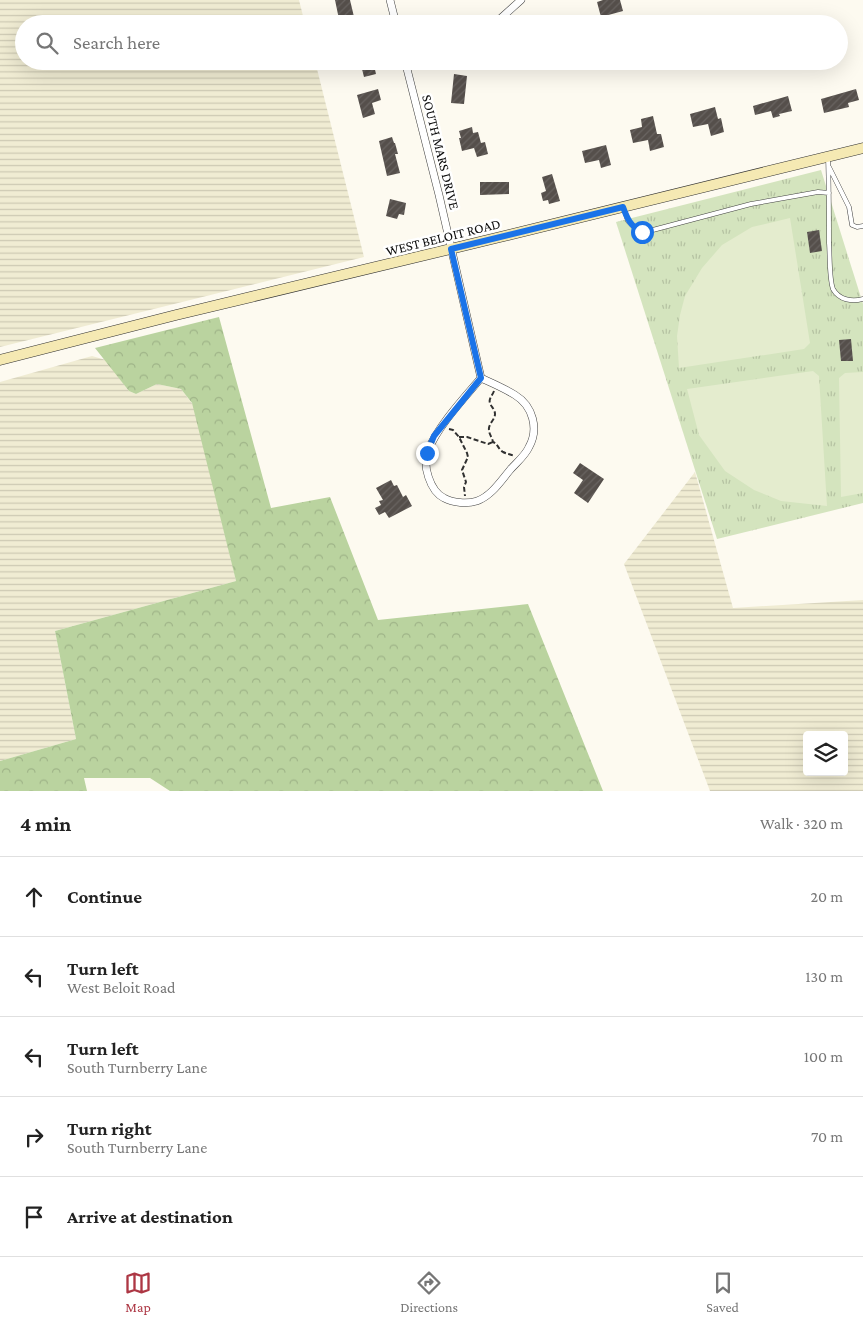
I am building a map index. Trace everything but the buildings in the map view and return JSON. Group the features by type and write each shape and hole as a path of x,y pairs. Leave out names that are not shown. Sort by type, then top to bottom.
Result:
{"main road":[{"name":"WEST BELOIT ROAD","path":"0,360 623,207 828,161 863,148"}],"street":[{"path":"390,0 394,15"},
{"path":"504,15 521,0"},
{"name":"SOUTH MARS DRIVE","path":"407,70 481,378"},
{"path":"481,378 517,395 528,407 534,421 534,436 528,449 488,496 475,501 460,503 443,498 432,486 427,471 427,453 434,436 481,378"}],"lane":[{"path":"828,161 830,265 833,288 840,297 847,300 858,301 863,299"},
{"path":"828,161 849,206 852,225 857,227 863,226"},
{"path":"623,207 628,222 642,232 751,204 818,192 829,193"}],"path":[{"path":"492,442 489,427 495,416 495,411 490,404 494,384"},
{"path":"442,426 452,430 459,437 468,457 462,470 466,484 464,487 465,502"},
{"path":"459,437 467,437 488,444 492,442 497,444 504,453 511,454 518,460"}],"shaded area":[{"path":"0,0 299,0 303,15 15,15 15,70 317,70 364,257 0,347"},
{"path":"92,356 106,360 129,391 136,394 157,384 181,389 194,406 236,581 55,631 76,739 0,761 0,382"},
{"path":"695,472 733,608 863,600 863,791 710,791 624,564"}],"green space":[{"path":"821,170 863,304 863,503 717,539 616,222"},
{"path":"790,218 810,343 804,349 679,368 677,336 680,315 685,296 702,268 722,245 752,227"},
{"path":"219,317 271,508 330,497 378,620 528,604 603,791 170,791 150,778 84,778 87,791 0,791 0,761 76,739 55,631 236,581 192,403 181,389 157,384 136,394 129,391 95,348"},
{"path":"813,371 819,376 827,506 781,501 754,490 725,471 699,435 687,389"},
{"path":"863,372 863,493 841,497 839,378 845,373"}],"route":[{"path":"427,453 434,436 481,378 451,249 623,207 628,222 642,232"}]}
